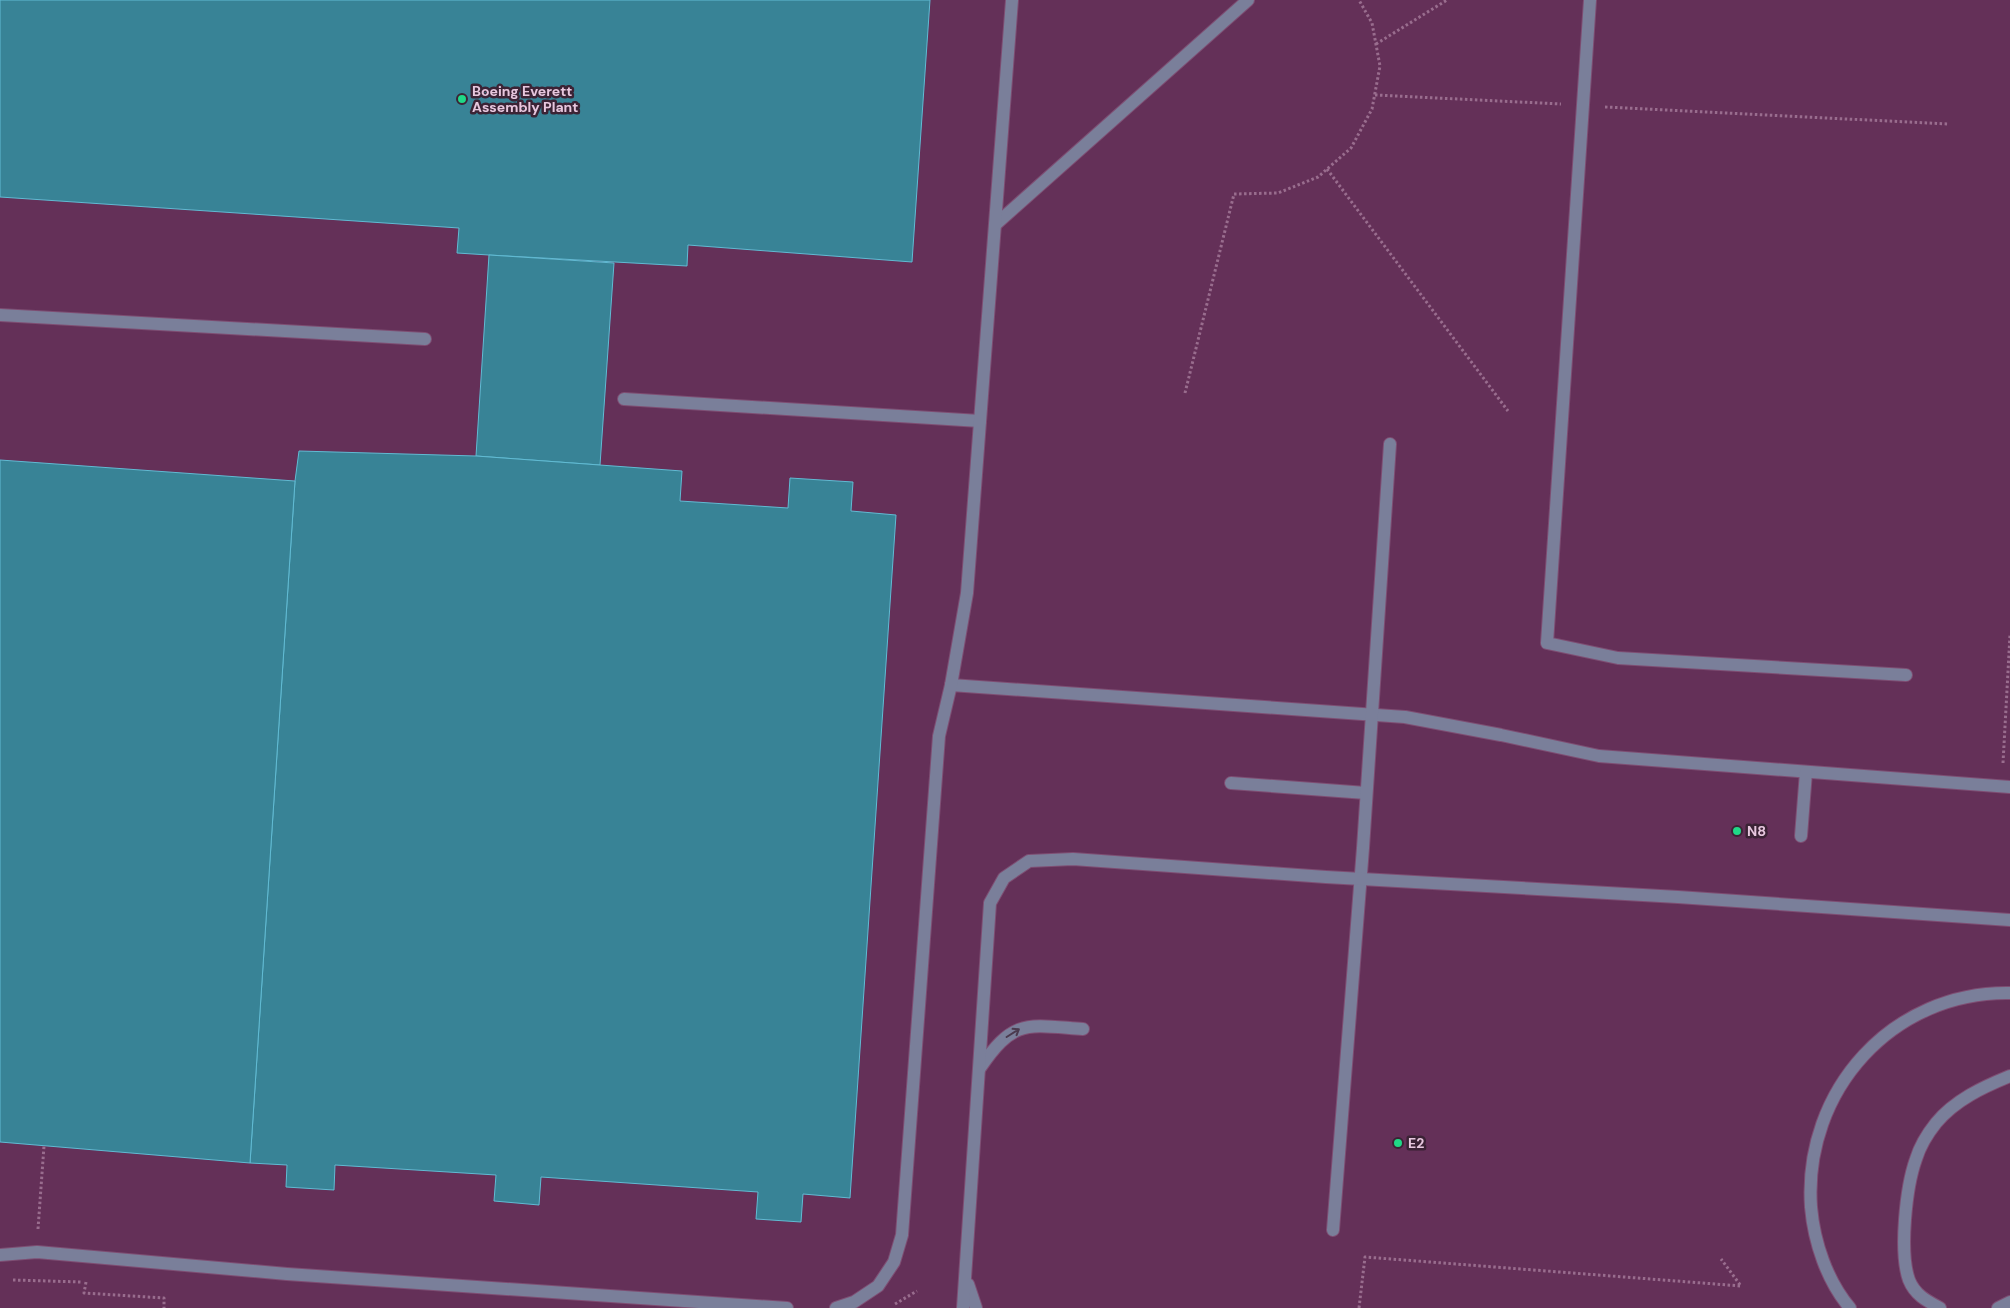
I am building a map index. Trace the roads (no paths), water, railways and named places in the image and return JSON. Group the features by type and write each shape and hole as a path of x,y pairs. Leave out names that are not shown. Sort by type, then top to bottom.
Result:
{"street":[{"path":"836,1308 854,1302 878,1286 894,1262 902,1235 939,736 952,685 967,593 1012,0"},
{"path":"996,224 1248,0"},
{"path":"1590,0 1547,643 1618,658 1906,675"},
{"path":"0,315 425,338"},
{"path":"624,399 980,420"},
{"path":"1333,1230 1372,715 1390,444"},
{"path":"952,685 1405,717 1501,734 1599,756 2006,787"},
{"path":"1801,836 1806,772"},
{"path":"1231,783 1366,793"},
{"path":"963,1308 990,903 1004,878 1029,861 1073,859 1126,861 1359,879 1678,897 2010,920"},
{"path":"1850,1308 1830,1277 1819,1250 1812,1224 1810,1193 1812,1161 1817,1136 1828,1109 1843,1080 1862,1056 1880,1038 1905,1020 1934,1006 1961,998 1989,992 2010,992"},
{"path":"980,1068 992,1049 1012,1032 1022,1027 1032,1025 1082,1029"},
{"path":"1940,1308 1920,1297 1909,1280 1905,1257 1908,1192 1916,1160 1925,1139 1937,1122 1954,1106 1989,1084 2010,1076"},
{"path":"0,1255 37,1252 286,1274 787,1308"},
{"path":"965,1272 976,1308"},
{"path":"1998,1308 2010,1302"}],"place":[{"name":"Boeing Everett Assembly Plant","path":"462,99"},
{"name":"N8","path":"1737,831"},
{"name":"E2","path":"1398,1143"}]}
